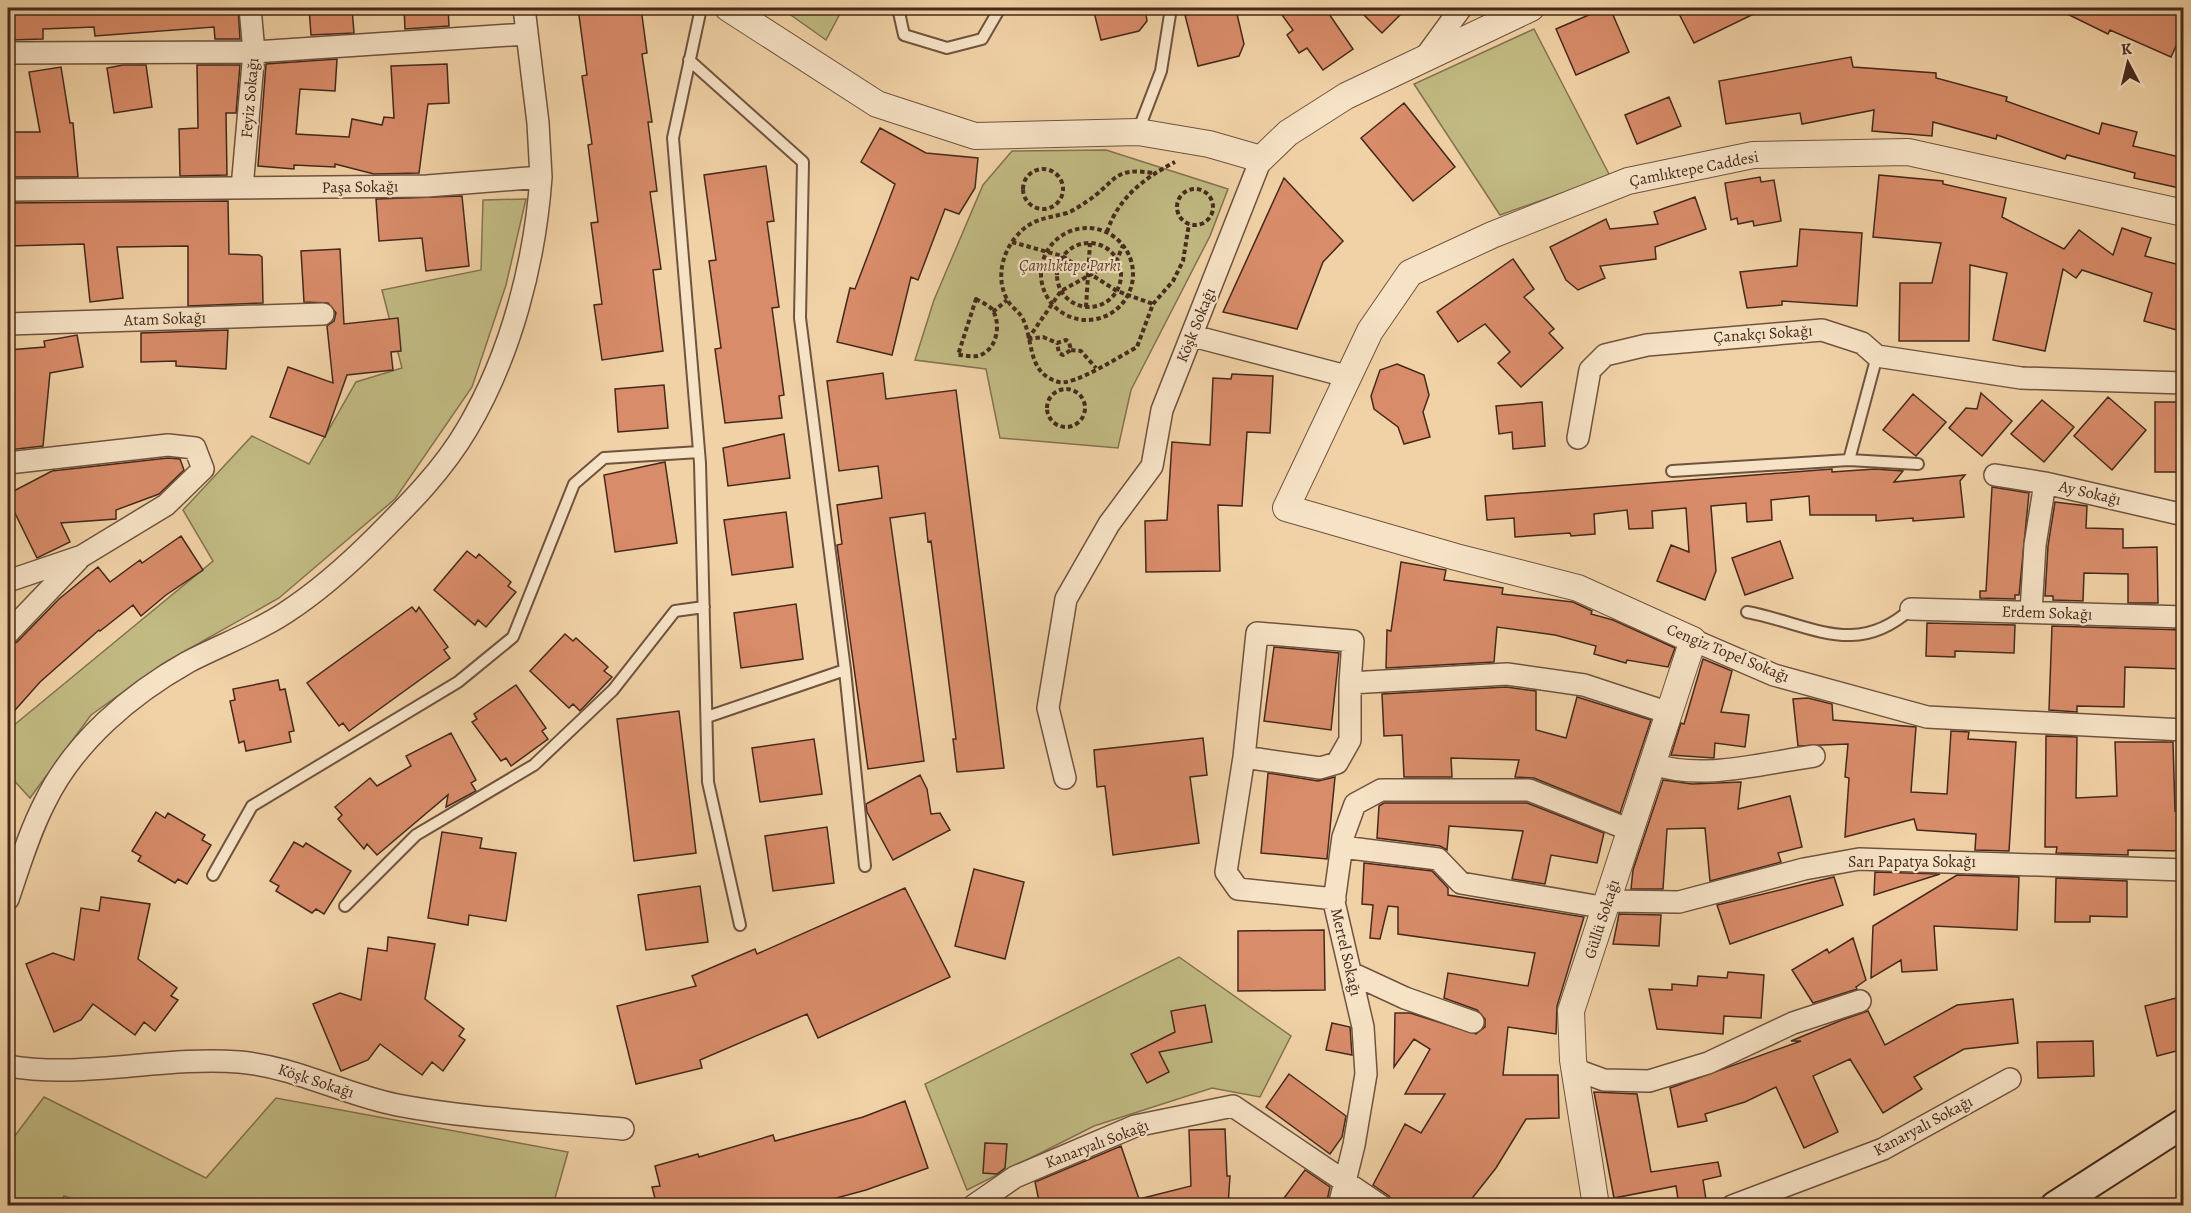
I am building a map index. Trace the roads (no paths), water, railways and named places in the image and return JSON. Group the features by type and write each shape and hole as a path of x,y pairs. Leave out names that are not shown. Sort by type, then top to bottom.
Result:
{"main road":[{"path":"2055,1206 2184,1123"}],"street":[{"name":"Feyiz Sokağı","path":"242,188 254,52 250,8"},
{"path":"8,899 45,801 87,742 120,708 154,683 189,662 260,627 317,591 395,518 441,467 467,429 491,383 506,342 526,274 538,214 541,177 538,123 524,8"},
{"path":"728,8 877,104 975,136 1138,132 1209,144 1261,159"},
{"path":"1423,60 1461,8"},
{"name":"Köşk Sokağı","path":"1065,778 1048,708 1066,599 1109,524 1152,466 1162,410 1261,159 1288,133 1346,96 1531,8"},
{"path":"8,53 254,52 526,34"},
{"name":"Çamlıktepe Caddesi","path":"1286,508 1337,404 1346,376 1370,331 1410,273 1492,235 1628,181 1753,155 1908,152 2184,213"},
{"name":"Paşa Sokağı","path":"8,190 427,186 541,177"},
{"name":"Atam Sokağı","path":"8,324 322,314"},
{"name":"Çanakçı Sokağı","path":"1578,438 1590,370 1605,355 1647,345 1822,330 1862,343 1877,356 2021,378 2184,383"},
{"path":"1193,336 1346,376"},
{"path":"8,462 168,445 195,448 203,470 166,505 82,556 8,581"},
{"name":"Ay Sokağı","path":"1995,475 2044,483 2184,515"},
{"path":"2031,612 2035,545 2044,483"},
{"name":"Cengiz Topel Sokağı","path":"1286,508 1456,557 1578,588 1774,675 1927,717 2184,730"},
{"path":"8,633 82,556"},
{"name":"Erdem Sokağı","path":"1911,609 2184,617"},
{"path":"1244,757 1320,768 1337,763 1350,740 1353,640 1257,633 1244,757 1226,872 1238,889 1335,899"},
{"name":"Güllü Sokağı","path":"1596,1206 1574,1070 1571,1011 1693,640"},
{"path":"1350,683 1507,674 1584,685 1669,713"},
{"path":"1653,764 1672,770 1721,769 1814,756"},
{"name":"Mertel Sokağı","path":"1340,1206 1347,1180 1366,1074 1363,1027 1335,899 1342,847 1355,804 1381,790 1529,790 1630,830"},
{"name":"Sarı Papatya Sokağı","path":"1342,847 1438,859 1461,883 1607,904 1679,902 1804,869 1859,859 2184,870"},
{"path":"1351,973 1405,998 1473,1022"},
{"path":"1574,1070 1604,1080 1649,1081 1708,1063 1793,1023 1860,1001"},
{"name":"Köşk Sokağı","path":"8,1066 30,1070 79,1070 199,1060 240,1062 311,1077 360,1096 434,1111 623,1129"},
{"name":"Kanaryalı Sokağı","path":"1732,1206 1884,1149 2010,1079"},
{"name":"Kanaryalı Sokağı","path":"973,1206 1015,1177 1135,1126 1233,1106 1347,1180 1381,1206"}],"lane":[{"path":"701,8 673,138 699,452 708,782 740,925"},
{"path":"898,8 904,35 947,48 982,39 1000,8"},
{"path":"1138,132 1161,71 1171,8"},
{"path":"689,60 803,162 800,318 845,670 865,866"},
{"path":"1849,460 1877,356"},
{"path":"213,875 252,806 458,681 513,637 574,484 604,458 699,452"},
{"path":"1672,471 1849,460 1918,464"},
{"path":"345,906 416,835 534,765 613,690 675,611 704,607"},
{"path":"1747,612 1782,619 1827,634 1854,636 1875,634 1895,624 1911,609"},
{"path":"707,717 845,670"}],"park label":[{"name":"Çamlıktepe Parkı","path":"1070,266"}]}
